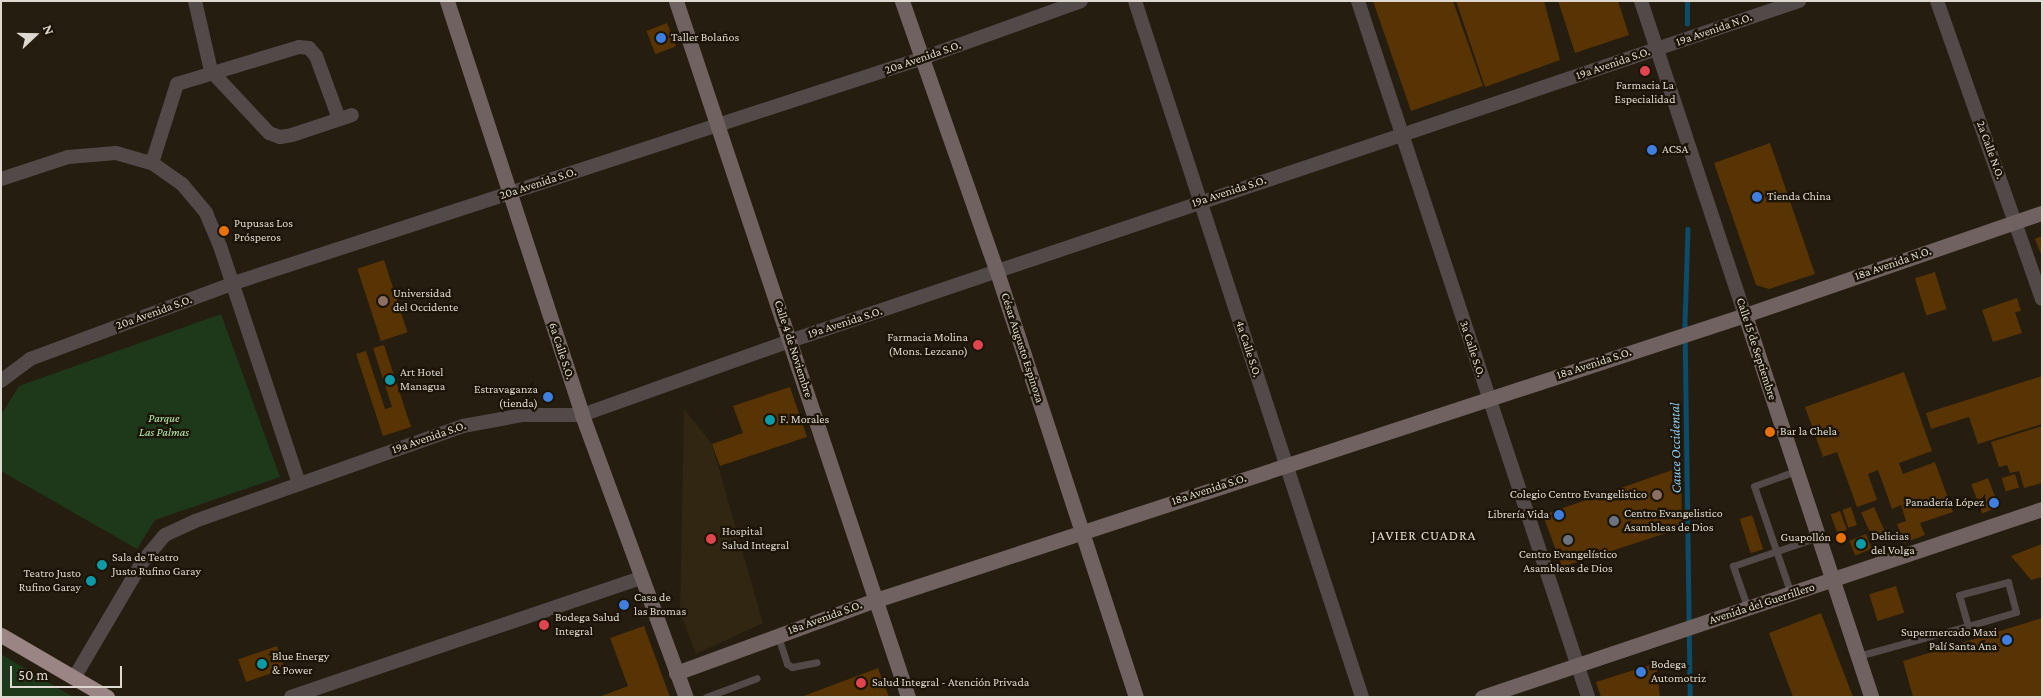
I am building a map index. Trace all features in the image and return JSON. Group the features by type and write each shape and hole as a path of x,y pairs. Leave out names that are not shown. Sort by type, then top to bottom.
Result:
{"highway":[{"path":"1,634 107,697"}],"street":[{"path":"152,163 177,84 211,71 299,47 309,48 316,56 346,117 292,136 280,137 269,133 211,71 195,1"},
{"name":"6a Calle S.O.","path":"447,1 582,415 640,578 686,697"},
{"name":"Calle 4 de Noviembre","path":"676,1 908,697"},
{"name":"César Augusto Espinoza","path":"902,1 920,60 997,272 1136,697"},
{"name":"20a Avenida S.O.","path":"1,381 30,359 234,283 920,60 1081,1"},
{"name":"4a Calle S.O.","path":"1135,1 1362,697"},
{"name":"3a Calle S.O.","path":"1358,1 1588,697"},
{"name":"Calle 15 de Septiembre","path":"1641,1 1871,697"},
{"name":"19a Avenida N.O.","path":"1657,49 1799,1"},
{"name":"2a Calle N.O.","path":"1937,1 2042,300"},
{"name":"19a Avenida S.O.","path":"74,678 143,561 165,535 299,484 463,426 523,415 582,415 790,341 997,272 1200,201 1402,137 1657,49"},
{"path":"1,179 68,157 116,153 152,163 182,184 206,214 234,283 299,484"},
{"name":"18a Avenida N.O.","path":"1745,315 2042,213"},
{"name":"18a Avenida S.O.","path":"676,672 876,600 1745,315"},
{"name":"Avenida del Guerrillero","path":"1482,697 1833,581 2042,509"},
{"path":"291,697 640,578"}],"lane":[{"path":"1791,595 1754,486 1797,471"},
{"path":"1748,609 1734,566 1818,536"},
{"path":"1858,656 1968,626 2016,612 2008,582 1959,595 1968,626"},
{"path":"778,635 786,664 792,667 817,662"},
{"path":"706,697 757,678"}],"shaded area":[{"name":"Hospital Salud Integral","path":"684,409 712,444 763,623 696,654 680,612"}],"green space":[{"name":"Parque Las Palmas","path":"221,314 280,477 155,520 137,549 1,471 1,415 19,386"},
{"path":"1,654 73,697 1,697"}],"building":[{"path":"1373,1 1453,1 1483,86 1411,111"},
{"path":"1456,1 1544,1 1560,60 1485,87"},
{"path":"1558,1 1618,1 1629,35 1575,53"},
{"name":"Taller Bolaños","path":"667,23 676,46 655,54 646,31"},
{"name":"Tienda China","path":"1770,143 1815,274 1769,289 1756,285 1714,163"},
{"path":"2042,236 2042,257 2035,239"},
{"name":"Universidad del Occidente","path":"384,260 407,332 381,341 357,269"},
{"path":"1935,272 1946,309 1926,315 1915,278"},
{"path":"2017,298 2021,311 2015,312 2022,333 1993,342 1982,310"},
{"name":"Art Hotel Managua","path":"384,345 411,427 383,436 356,354 366,351 385,409 392,407 373,348"},
{"path":"1904,372 1932,451 1899,463 1903,474 1935,462 1953,512 1920,523 1925,535 1904,543 1897,524 1906,521 1901,505 1892,509 1878,470 1868,474 1877,500 1857,507 1837,452 1823,457 1805,407"},
{"path":"2042,376 2042,424 1978,444 1969,417 1931,429 1926,413"},
{"name":"F. Morales","path":"790,387 807,437 720,466 712,444 743,433 733,406"},
{"path":"2042,426 2042,483 2024,488 2019,471 2010,473 2007,465 1999,467 1991,442"},
{"name":"Centro Evangelistico Asambleas de Dios","path":"1681,467 1682,528 1562,567 1543,515"},
{"path":"2015,474 2019,487 2006,491 2002,478"},
{"path":"1988,478 1999,507 1982,513 1971,484"},
{"path":"1851,507 1857,525 1848,528 1842,510"},
{"path":"1874,507 1885,532 1872,537 1861,513"},
{"path":"1840,511 1847,530 1837,533 1831,514"},
{"path":"1752,515 1763,549 1751,553 1740,519"},
{"name":"Delicias del Volga","path":"1866,534 1872,549 1855,556 1849,541"},
{"path":"2042,544 2042,577 2031,580 2011,556"},
{"path":"1896,586 1904,613 1877,621 1869,594"},
{"path":"1821,613 1853,697 1793,697 1769,633"},
{"name":"Supermercado Maxi Palí Santa Ana","path":"2042,618 2042,697 1913,697 1903,661"},
{"path":"644,626 670,697 599,697 628,686 610,638"},
{"name":"Blue Energy & Power","path":"277,646 285,669 246,682 238,659"},
{"name":"Bodega Automotriz","path":"1656,663 1660,697 1601,697 1596,682"},
{"name":"Salud Integral - Atención Privada","path":"878,668 889,697 801,697"}],"waterway":[{"name":"Cauce Occidental","path":"1687,1 1687,24"},
{"name":"Cauce Occidental","path":"1688,229 1685,325 1690,697"}],"place":[{"name":"Taller Bolaños","path":"661,38"},
{"name":"Farmacia La Especialidad","path":"1645,71"},
{"name":"ACSA","path":"1652,150"},
{"name":"Tienda China","path":"1757,197"},
{"name":"Pupusas Los Prósperos","path":"224,231"},
{"name":"Universidad del Occidente","path":"383,301"},
{"name":"Farmacia Molina (Mons. Lezcano)","path":"978,345"},
{"name":"Art Hotel Managua","path":"390,380"},
{"name":"Estravaganza (tienda)","path":"548,397"},
{"name":"F. Morales","path":"770,420"},
{"name":"Bar la Chela","path":"1770,432"},
{"name":"Colegio Centro Evangelistico","path":"1657,495"},
{"name":"Panadería López","path":"1994,503"},
{"name":"Librería Vida","path":"1559,515"},
{"name":"Centro Evangelistico Asambleas de Dios","path":"1614,521"},
{"name":"Guapollón","path":"1841,538"},
{"name":"Hospital Salud Integral","path":"711,539"},
{"name":"Centro Evangelístico Asambleas de Dios","path":"1568,540"},
{"name":"Delicias del Volga","path":"1861,544"},
{"name":"Sala de Teatro Justo Rufino Garay","path":"102,565"},
{"name":"Teatro Justo Rufino Garay","path":"91,581"},
{"name":"Casa de las Bromas","path":"624,605"},
{"name":"Bodega Salud Integral","path":"544,625"},
{"name":"Supermercado Maxi Palí Santa Ana","path":"2007,640"},
{"name":"Blue Energy & Power","path":"262,664"},
{"name":"Bodega Automotriz","path":"1641,672"},
{"name":"Salud Integral - Atención Privada","path":"861,683"}],"district":[{"name":"JAVIER CUADRA","path":"1424,535"}]}
